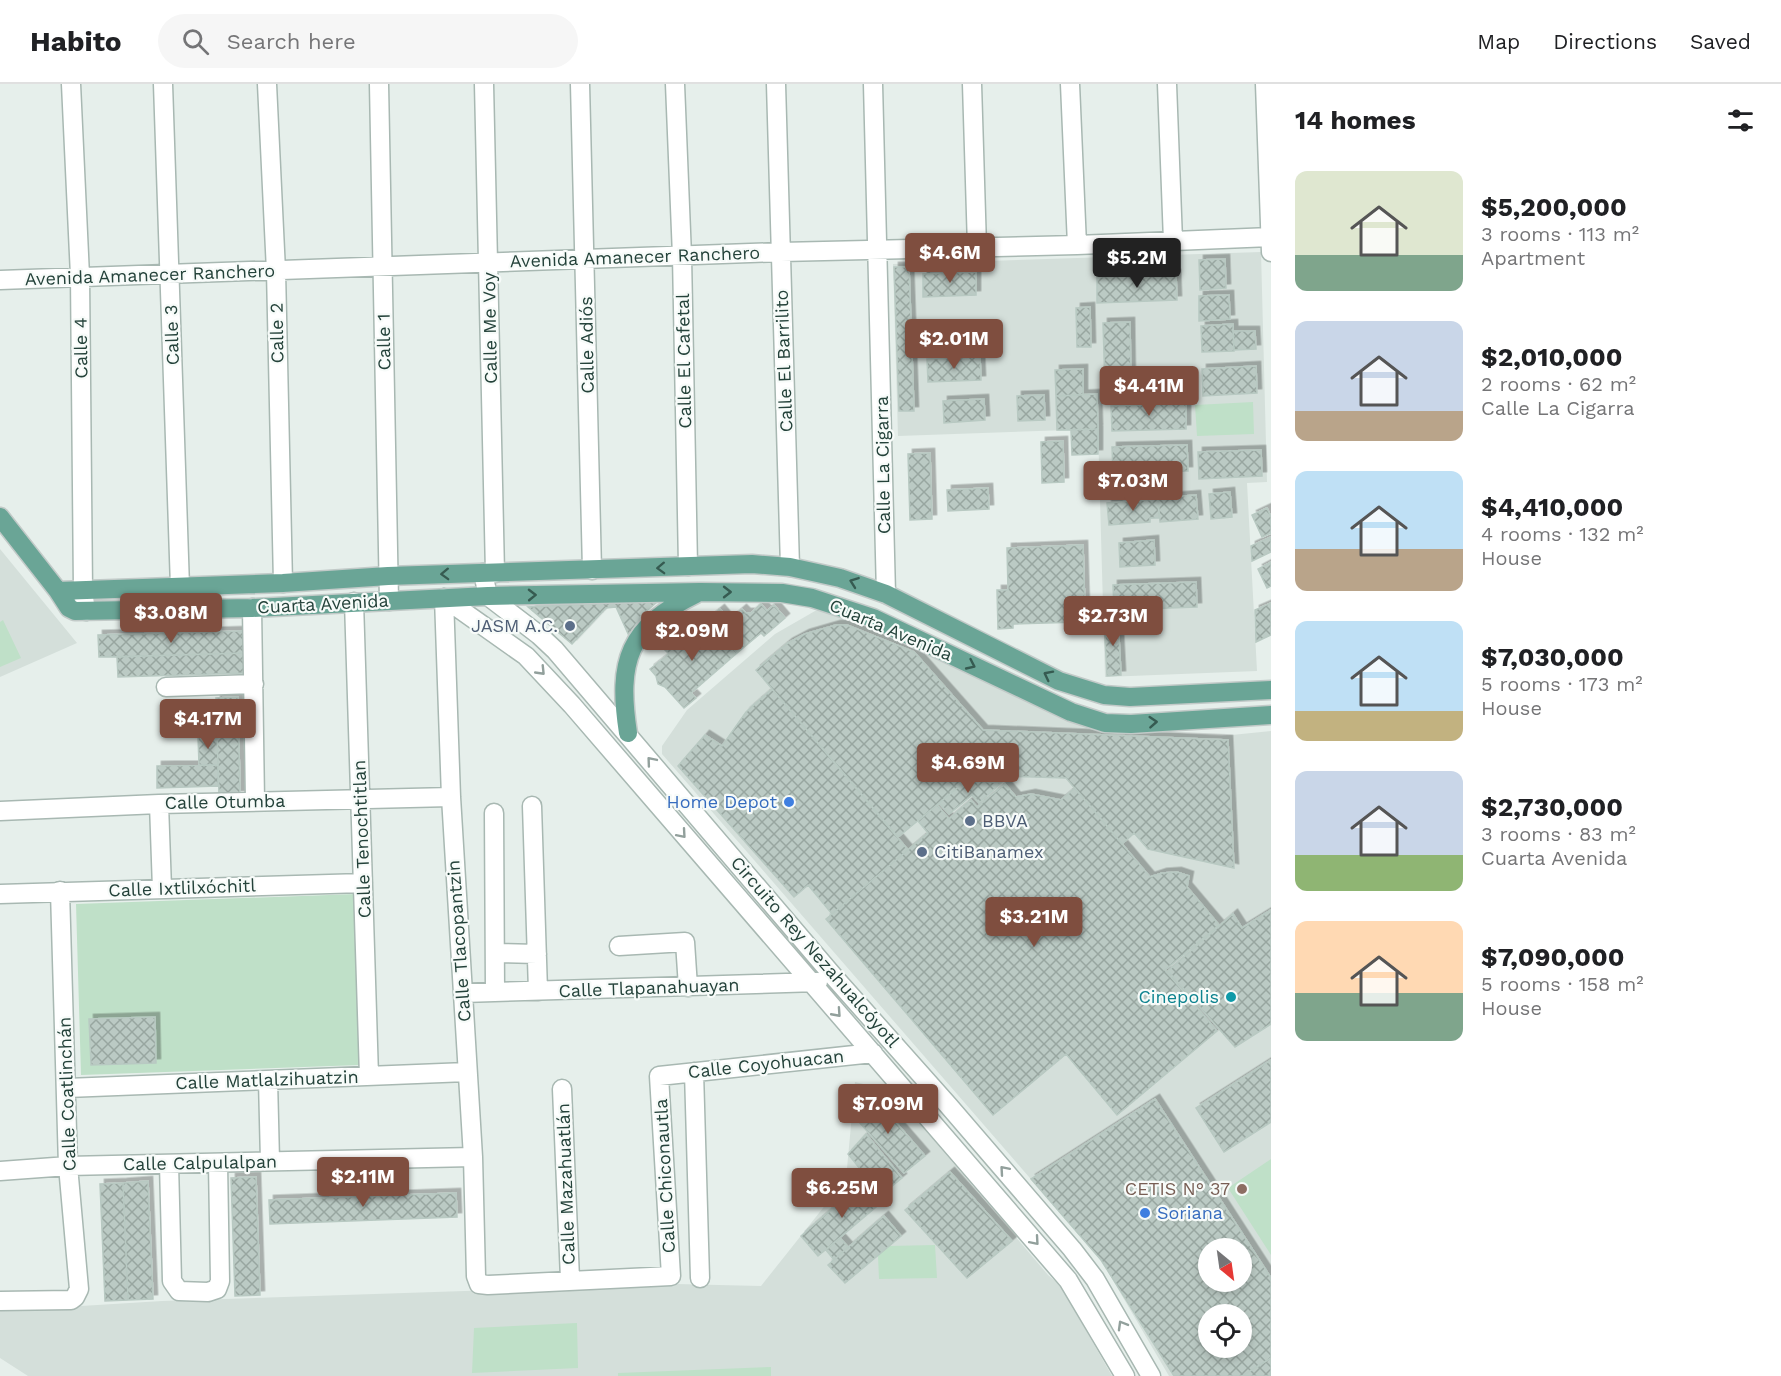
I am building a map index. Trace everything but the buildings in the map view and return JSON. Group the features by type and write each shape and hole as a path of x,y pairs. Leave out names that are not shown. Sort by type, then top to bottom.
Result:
{"main road":[{"path":"0,517 69,608 75,611 86,611"},
{"name":"Cuarta Avenida","path":"58,591 282,583 388,576 688,566 752,564 790,567 840,578 886,594 1081,690 1130,697 1271,690"},
{"path":"628,734 623,678 632,650 651,623 663,612 700,592"},
{"name":"Cuarta Avenida","path":"86,611 252,608 488,596 757,592 812,597 873,618 1071,712 1105,723 1131,724 1271,715"},
{"path":"1002,680 1015,658"},
{"path":"1071,712 1081,690"}],"street":[{"name":"Calle 4","path":"71,84 80,276 83,591 86,611"},
{"name":"Calle 3","path":"163,84 180,587"},
{"name":"Calle 2","path":"267,84 276,271 282,583"},
{"name":"Calle 1","path":"379,84 389,601"},
{"name":"Calle Me Voy","path":"484,84 489,263 489,573"},
{"name":"Calle Adiós","path":"580,84 592,570"},
{"name":"Calle El Cafetal","path":"675,84 682,256 688,566"},
{"name":"Calle El Barrilito","path":"776,84 790,567"},
{"name":"Calle La Cigarra","path":"873,84 886,594"},
{"path":"972,84 977,247"},
{"path":"1070,84 1077,245"},
{"path":"1167,84 1173,241"},
{"path":"1265,84 1271,242"},
{"name":"Avenida Amanecer Ranchero","path":"0,280 781,252 1173,241 1271,242"},
{"path":"488,596 489,573"},
{"name":"Circuito Rey Nezahualcóyotl","path":"488,596 555,650 835,978 1072,1249 1095,1280 1151,1376"},
{"name":"Circuito Rey Nezahualcóyotl","path":"444,598 508,642 544,674 1068,1280 1122,1370"},
{"name":"Calle Tlacopantzin","path":"444,598 451,797 473,1157 476,1276 479,1284 488,1285 570,1280"},
{"name":"Calle Tenochtitlan","path":"354,602 369,1076"},
{"path":"252,608 255,801"},
{"path":"166,687 254,684"},
{"name":"Calle Otumba","path":"0,811 255,801 451,797"},
{"path":"159,804 162,889"},
{"path":"532,806 538,991"},
{"path":"494,813 495,992"},
{"name":"Calle Ixtlilxóchitl","path":"0,894 363,883"},
{"name":"Calle Coatlinchán","path":"0,1301 64,1301 75,1297 79,1289 68,1166 60,891"},
{"path":"765,930 781,914"},
{"path":"619,946 685,942 688,987"},
{"path":"495,953 537,954"},
{"name":"Calle Tlapanahuayan","path":"463,993 811,983 835,978"},
{"name":"Calle Coyohuacan","path":"659,1076 873,1053"},
{"name":"Calle Matlalzihuatzin","path":"67,1088 468,1072"},
{"path":"694,1072 700,1278"},
{"name":"Calle Chiconautla","path":"570,1280 671,1276 659,1076"},
{"path":"268,1080 270,1161"},
{"name":"Calle Mazahuatlán","path":"562,1089 570,1280"},
{"name":"Calle Calpulalpan","path":"0,1171 68,1166 473,1157"},
{"path":"170,1164 174,1285 179,1291 208,1292 217,1289 220,1281 218,1163"},
{"path":"1122,1370 1138,1353"}],"shaded area":[{"path":"1261,252 1267,482 1247,483 1257,671 1105,677 1098,429 898,436 893,264"},
{"path":"0,549 77,643 0,677"},
{"path":"826,608 899,639 982,681 1100,729 1222,736 1271,731 1271,1376 1169,1376 1101,1260 662,754 662,746 687,710 775,634 815,611"},
{"path":"855,1082 892,1091 1048,1275 1060,1285 1112,1376 28,1376 0,1358 0,1311 162,1301 676,1284 761,1286 846,1179"}],"green space":[{"path":"1253,402 1254,434 1197,436 1195,405"},
{"path":"3,620 21,658 0,667 0,622"},
{"path":"356,894 361,1065 81,1075 76,904"},
{"path":"1271,1159 1271,1255 1228,1188"},
{"path":"935,1245 937,1278 879,1279 878,1256 888,1246"},
{"path":"577,1323 578,1368 472,1373 474,1328"},
{"path":"771,1367 771,1376 618,1376 618,1373"}],"place":[{"name":"JASM A.C.","path":"570,626"},
{"name":"Home Depot","path":"789,802"},
{"name":"BBVA","path":"970,821"},
{"name":"CitiBanamex","path":"922,852"},
{"name":"Cinepolis","path":"1231,997"},
{"name":"CETIS N° 37","path":"1242,1189"},
{"name":"Soriana","path":"1145,1213"}]}
